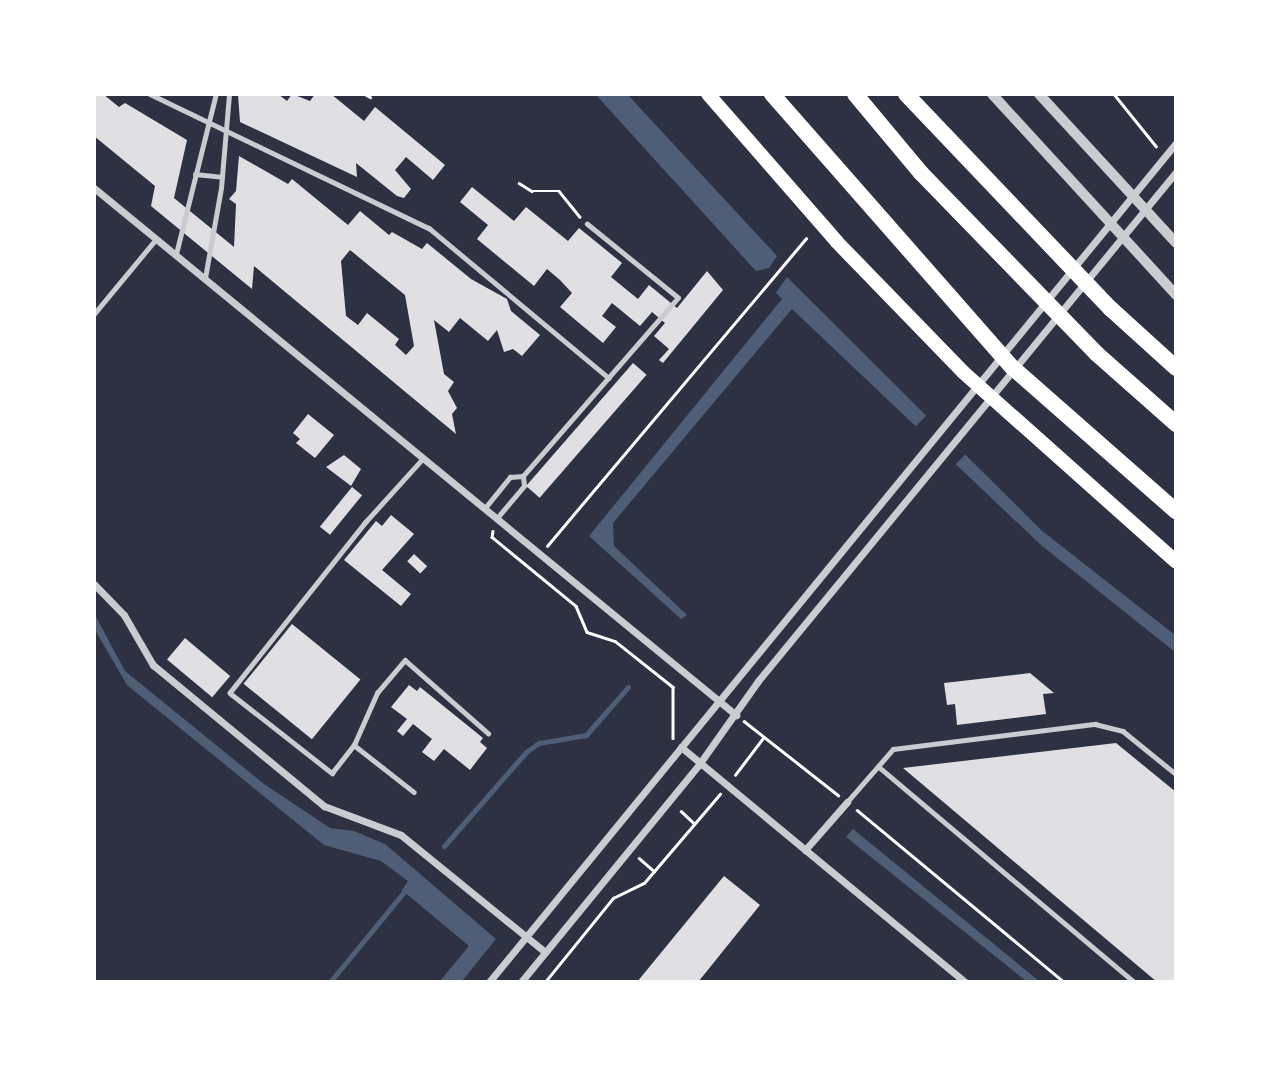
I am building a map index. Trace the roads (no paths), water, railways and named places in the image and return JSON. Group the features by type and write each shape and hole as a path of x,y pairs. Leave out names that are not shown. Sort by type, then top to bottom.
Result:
{"highway":[{"path":"708,94 837,242 962,372 1175,562"},
{"path":"772,94 1013,368 1175,511"},
{"path":"855,94 976,231 1097,354 1175,424"},
{"path":"906,94 1111,309 1175,368"}],"street":[{"path":"992,94 1175,295"},
{"path":"1039,94 1175,243"},
{"path":"489,982 1175,143"},
{"path":"521,982 700,763 758,681 1175,172"},
{"path":"94,188 736,715"},
{"path":"94,584 124,615 153,665 324,807 401,835 545,952"},
{"path":"681,747 965,982"},
{"path":"804,850 847,802"}],"lane":[{"path":"150,94 429,228 609,378"},
{"path":"176,255 216,94"},
{"path":"205,279 222,177 229,94"},
{"path":"195,174 222,177"},
{"path":"485,508 510,477 523,475 678,298 587,224"},
{"path":"94,314 156,239"},
{"path":"1152,267 1175,287"},
{"path":"424,458 366,522 230,693 332,773 354,745 377,693 405,660 488,733"},
{"path":"497,518 524,486 523,475"},
{"path":"847,802 893,749 1095,724 1123,731 1175,774"},
{"path":"354,745 414,792"},
{"path":"879,767 1134,982"}],"water":[{"path":"596,95 628,95 777,256 769,268 756,271"},
{"path":"787,277 1041,530 1175,635 1175,652 1042,546 792,309 613,523 614,546 687,615 681,619 589,536 782,299 776,293"},
{"path":"95,615 125,671 264,784 330,828 354,831 385,844 496,939 462,981 440,981 469,946 402,890 408,881 381,861 324,845 127,685 95,630"},
{"path":"853,829 1039,981 1026,981 846,837"}],"waterway":[{"path":"444,846 526,752 539,743 586,735 628,687"},
{"path":"330,982 408,887"}]}
